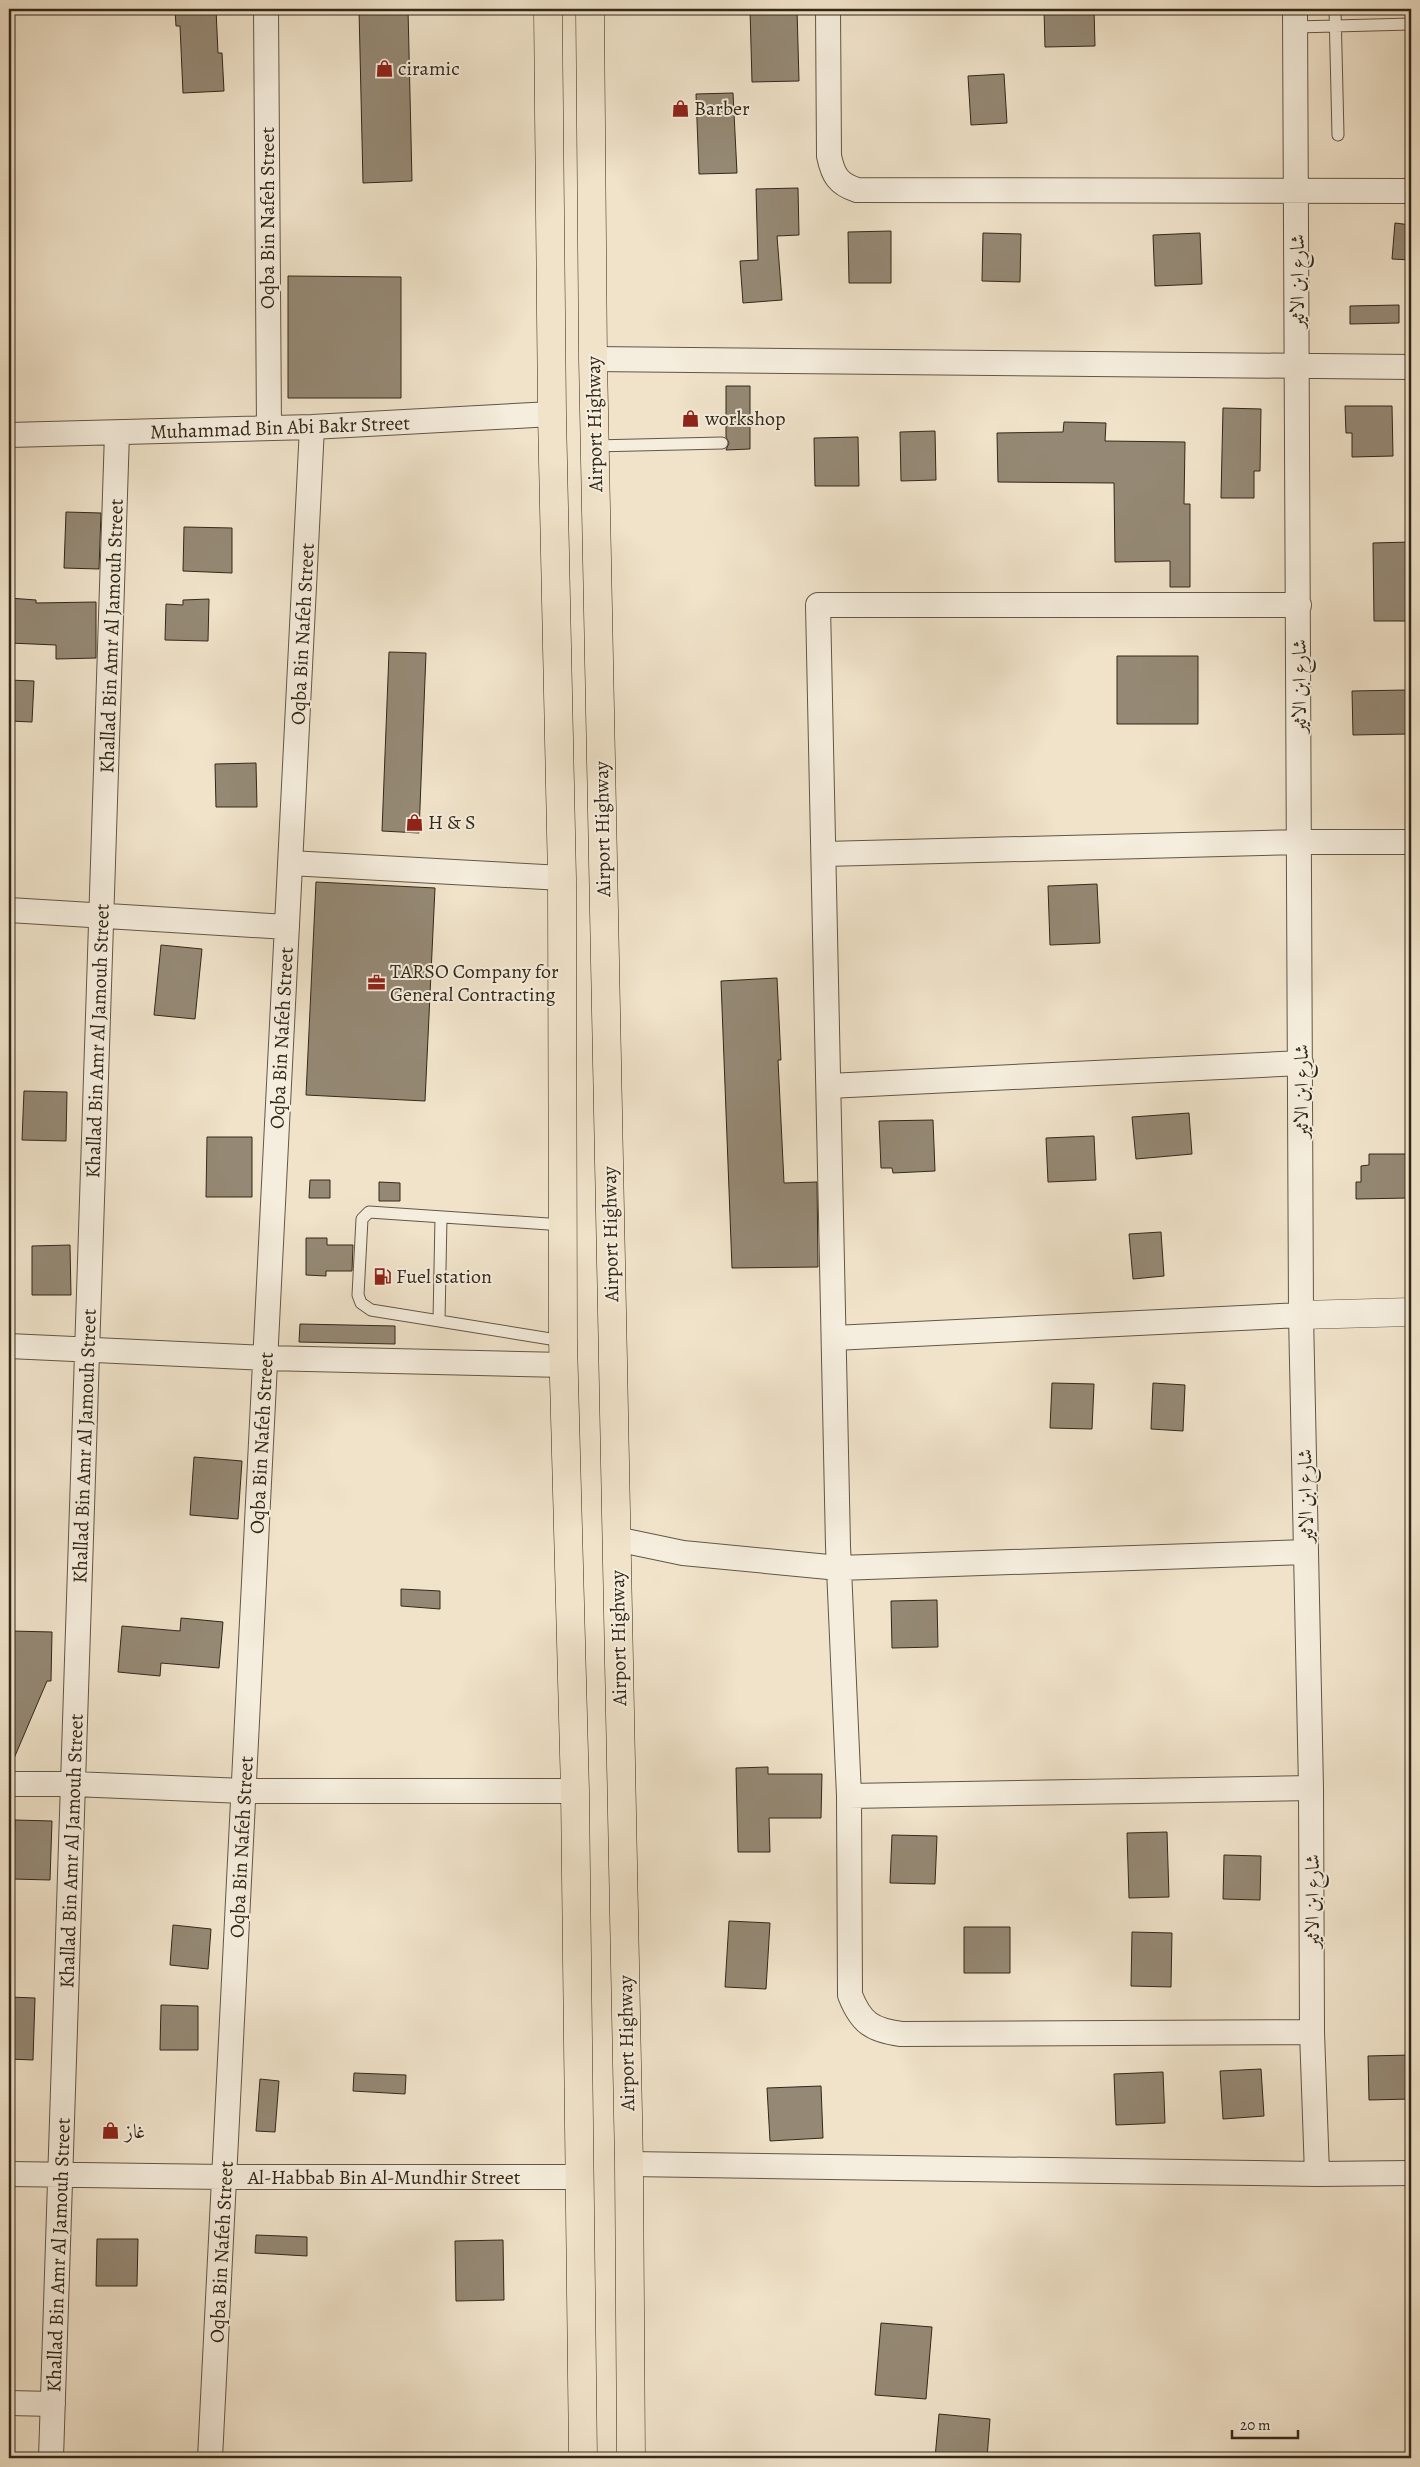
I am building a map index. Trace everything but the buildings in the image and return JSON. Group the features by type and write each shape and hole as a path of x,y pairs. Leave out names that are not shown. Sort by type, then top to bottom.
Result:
{"highway":[{"name":"Airport Highway","path":"548,9 552,414 562,878 564,1353 575,1790 583,2458"},
{"name":"Airport Highway","path":"590,9 594,446 628,2164 631,2458"}],"street":[{"name":"Oqba Bin Nafeh Street","path":"266,9 269,427"},
{"path":"828,9 829,156 831,168 837,180 844,186 857,190 1411,191"},
{"name":"شارع ابن الاثير","path":"1295,18 1301,1315 1311,1788 1312,2032 1317,2174"},
{"path":"593,359 1411,367"},
{"name":"Muhammad Bin Abi Bakr Street","path":"9,435 312,427 552,414"},
{"name":"Oqba Bin Nafeh Street","path":"210,2458 312,427"},
{"name":"Khallad Bin Amr Al Jamouh Street","path":"51,2458 117,433"},
{"path":"1299,605 818,605 839,1568 848,1796 850,1995 856,2010 868,2023 880,2031 901,2034 1312,2032"},
{"path":"824,854 1300,842 1411,842"},
{"path":"290,863 562,878"},
{"path":"9,910 287,927"},
{"path":"829,1086 1300,1063"},
{"path":"834,1338 1301,1315 1411,1312"},
{"path":"9,1346 266,1358 564,1353"},
{"path":"616,1539 683,1554 839,1568 1306,1552"},
{"path":"9,1784 73,1784 244,1791 575,1790"},
{"path":"848,1796 1311,1788"},
{"path":"628,2164 1317,2174 1411,2173"},
{"name":"Al-Habbab Bin Al-Mundhir Street","path":"9,2174 224,2177 579,2177"},
{"path":"9,2403 53,2404"}],"lane":[{"path":"1335,9 1338,136"},
{"path":"1295,18 1336,26 1411,24"},
{"path":"594,446 722,443"},
{"path":"564,1225 373,1212 364,1216 358,1296 361,1303 367,1309 439,1321 564,1353"},
{"path":"439,1321 441,1217"}],"place":[{"name":"ciramic","path":"384,68"},
{"name":"Barber","path":"680,108"},
{"name":"workshop","path":"691,418"},
{"name":"H & S","path":"414,822"},
{"name":"TARSO Company for General Contracting","path":"376,983"},
{"name":"Fuel station","path":"382,1276"},
{"name":"غاز","path":"111,2131"}]}
